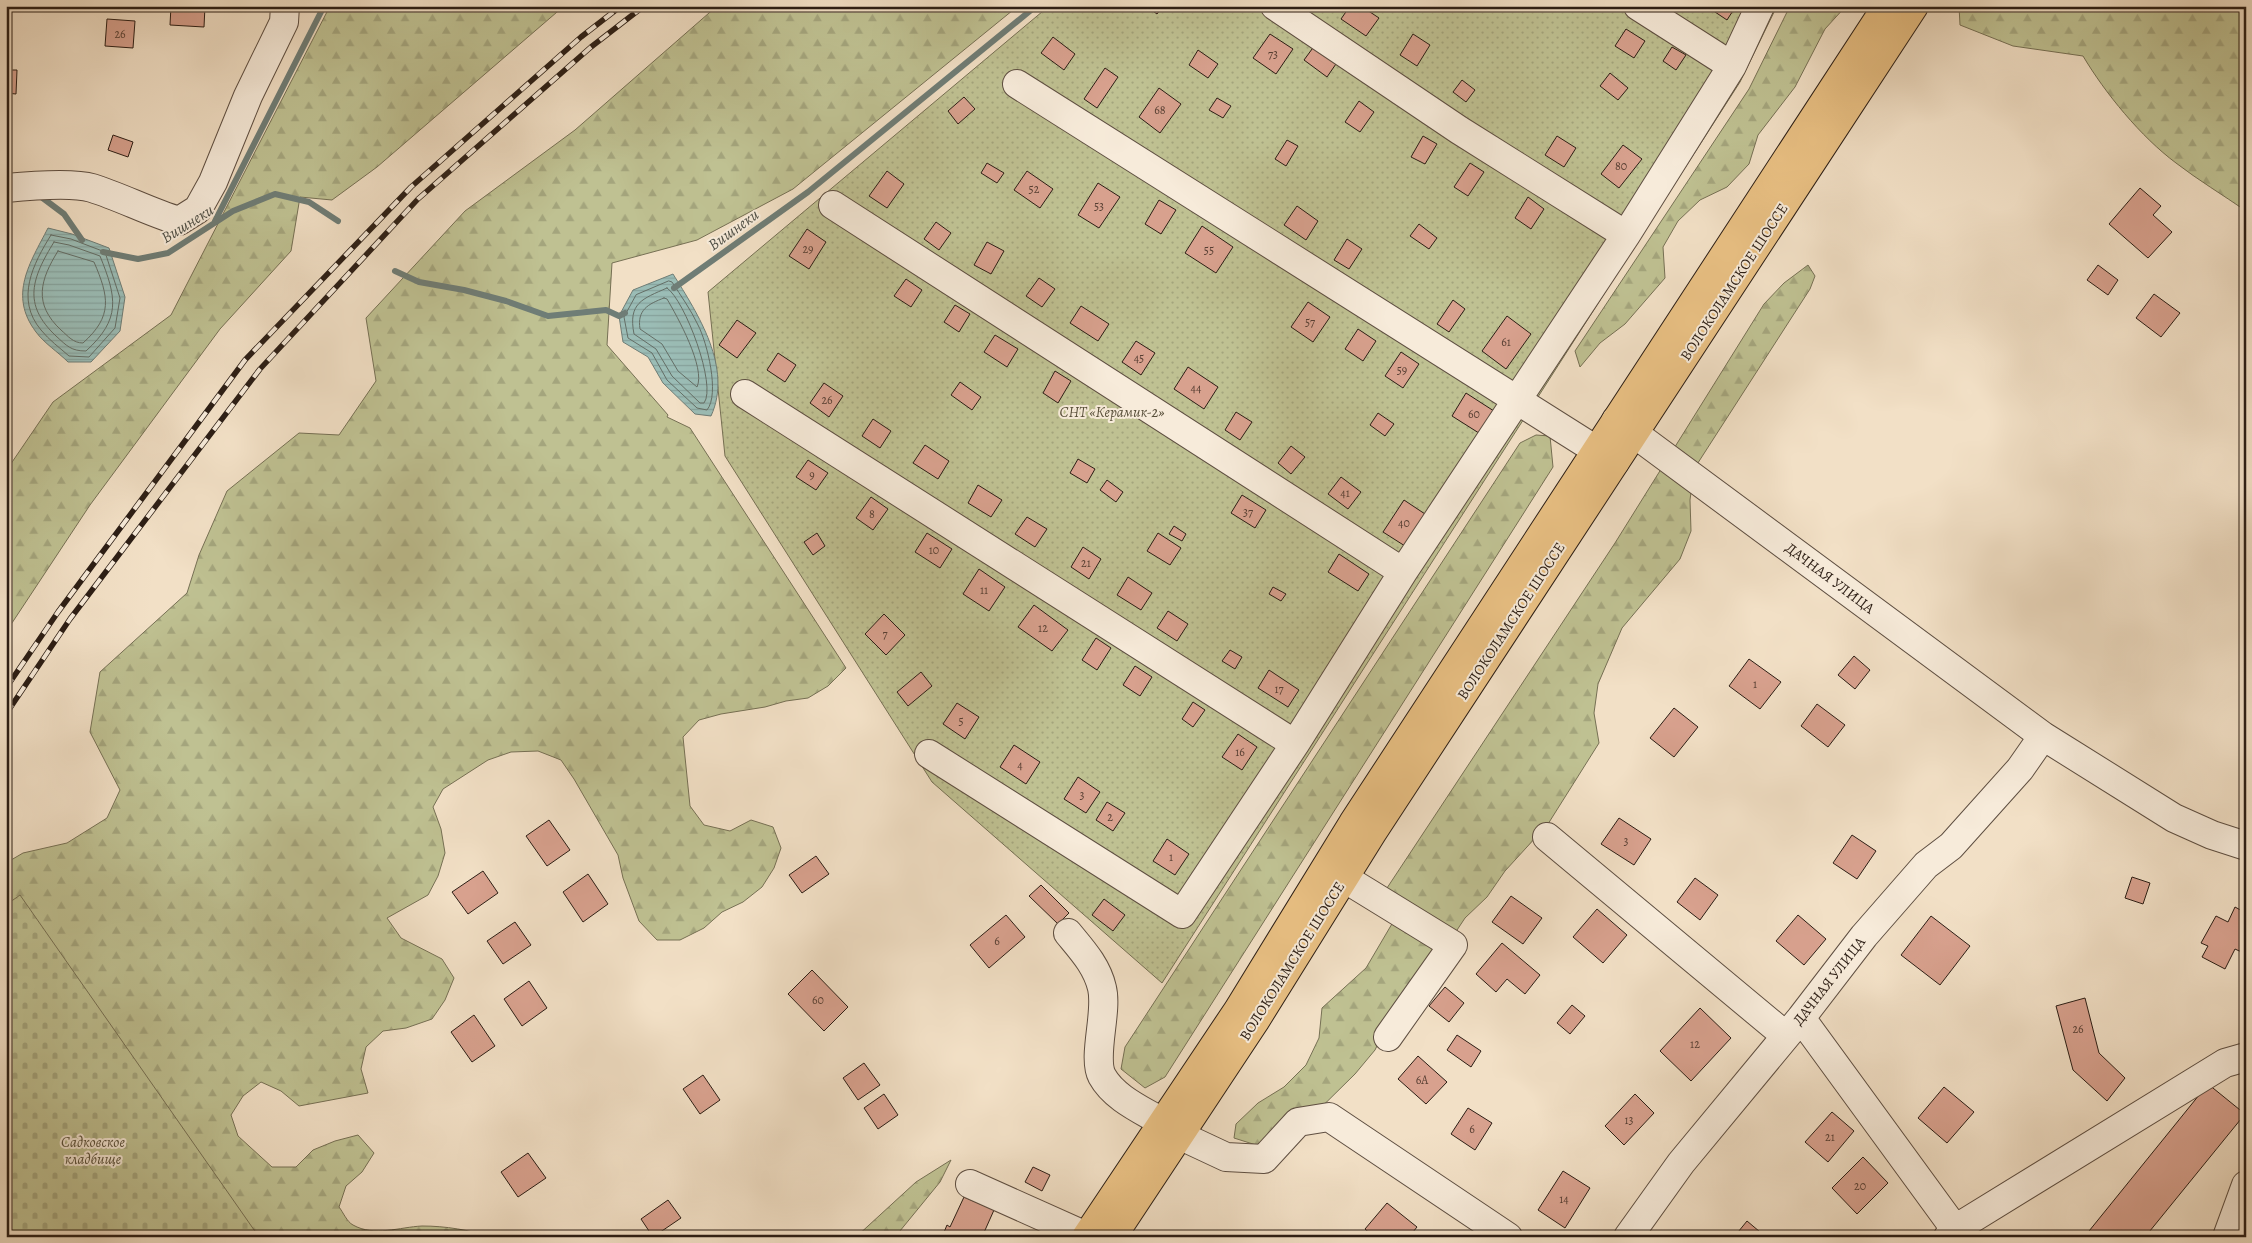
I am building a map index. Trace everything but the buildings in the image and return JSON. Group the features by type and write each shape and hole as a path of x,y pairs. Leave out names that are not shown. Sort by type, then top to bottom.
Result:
{"main road":[{"name":"ВОЛОКОЛАМСКОЕ ШОССЕ","path":"1094,1236 1171,1129 1256,1021 1887,6"},
{"name":"ВОЛОКОЛАМСКОЕ ШОССЕ","path":"1625,426 1914,6"},
{"name":"ВОЛОКОЛАМСКОЕ ШОССЕ","path":"1171,1129 1238,1010 1353,823 1606,456"}],"street":[{"path":"6,188 38,185 90,187 153,213 179,221 198,209 213,182 248,96 284,22 285,6"},
{"path":"1276,6 1458,130 1626,235"},
{"path":"1638,6 1732,66"},
{"path":"928,754 1182,914 1295,744 1403,572 1518,401 1626,235 1732,66 1760,6"},
{"path":"1017,84 1606,456"},
{"path":"833,205 1403,572"},
{"path":"745,394 1295,744"},
{"name":"ДАЧНАЯ УЛИЦА","path":"1625,426 2043,736 2174,818 2212,835 2246,846"},
{"name":"ДАЧНАЯ УЛИЦА","path":"1628,1237 1681,1164 1794,1027 1864,936 1926,865 1951,846 2020,769 2043,736"},
{"path":"1547,837 1794,1027 1952,1233 2224,1063 2246,1058"},
{"path":"1344,878 1453,945 1388,1037"},
{"path":"1068,933 1093,965 1103,989 1104,1016 1099,1055 1101,1075 1122,1098 1171,1129 1226,1157 1264,1159 1298,1122 1329,1117 1508,1237"},
{"path":"970,1184 1094,1236"},
{"path":"2227,1237 2246,1185"}],"green space":[{"path":"330,6 564,6 377,167 332,200 300,197 291,251 220,329 90,505 6,632 6,471 53,402 171,315"},
{"path":"717,6 1018,6 793,189 697,240 612,263 607,345 668,415 667,417 690,428 846,668 828,686 808,698 721,714 699,720 683,737 690,806 704,825 730,831 751,820 773,827 781,848 774,868 762,887 743,902 722,912 704,928 680,940 657,940 639,921 623,878 618,855 561,760 538,751 511,752 488,760 443,789 433,807 441,829 445,853 438,876 428,895 387,918 401,938 442,959 454,978 445,1000 432,1019 406,1028 383,1031 366,1047 361,1069 368,1093 299,1106 281,1091 261,1082 243,1096 231,1115 238,1136 272,1167 296,1167 313,1150 335,1141 358,1135 374,1153 362,1172 346,1186 339,1207 351,1224 361,1229 378,1231 422,1226 440,1227 466,1230 491,1237 6,1237 6,863 23,853 67,843 107,818 120,790 90,732 100,672 187,593 199,555 227,491 299,433 339,435 376,381 366,318 465,211 575,130"},
{"name":"СНТ «Керамик-2»","path":"1049,6 1777,6 1740,82 1162,983 932,782 725,456 708,292"},
{"path":"1790,6 1846,6 1825,29 1795,87 1758,135 1749,164 1727,187 1700,200 1678,221 1663,247 1665,278 1625,324 1600,343 1580,367 1575,351 1749,89"},
{"path":"1959,6 2246,6 2246,211 2184,169 2150,141 2113,99 2083,56 2013,46 1960,25"},
{"path":"1808,265 1815,276 1810,289 1694,469 1690,500 1691,531 1680,559 1622,628 1598,684 1594,713 1599,743 1548,824 1505,871 1487,897 1465,918 1412,998 1389,1021 1375,1050 1355,1074 1286,1142 1256,1145 1234,1138 1236,1124 1258,1103 1284,1087 1306,1065 1319,1038 1322,1008 1366,968 1396,917 1387,888 1615,543 1764,304 1784,283"},
{"path":"1536,435 1550,436 1553,467 1165,1077 1145,1088 1121,1069 1125,1047 1520,443"},
{"name":"Садковское кладбище","path":"20,895 259,1237 6,1237 6,905"},
{"path":"951,1160 940,1182 895,1237 856,1237 916,1182"}],"water":[{"path":"48,228 72,234 109,248 125,297 120,331 91,362 68,362 39,336 28,318 23,292 25,279"},
{"path":"673,274 693,306 710,342 718,379 717,398 711,416 695,414 663,383 648,357 623,342 619,316 633,290"}],"waterway":[{"path":"215,221 324,6"},
{"name":"Вишнеки","path":"674,288 808,192 1036,6"},
{"name":"Вишнеки","path":"103,252 138,259 168,253 233,211 275,194 309,202 338,221"},
{"name":"Вишнеки","path":"37,196 40,196 64,214 82,240"},
{"name":"Вишнеки","path":"395,271 419,282 464,290 506,301 548,316 606,310 619,316 625,313"}],"railway":[{"path":"6,688 58,612 245,360 411,187 581,37 621,6"},
{"path":"6,714 70,619 260,369 418,199 591,47 644,6"}]}
